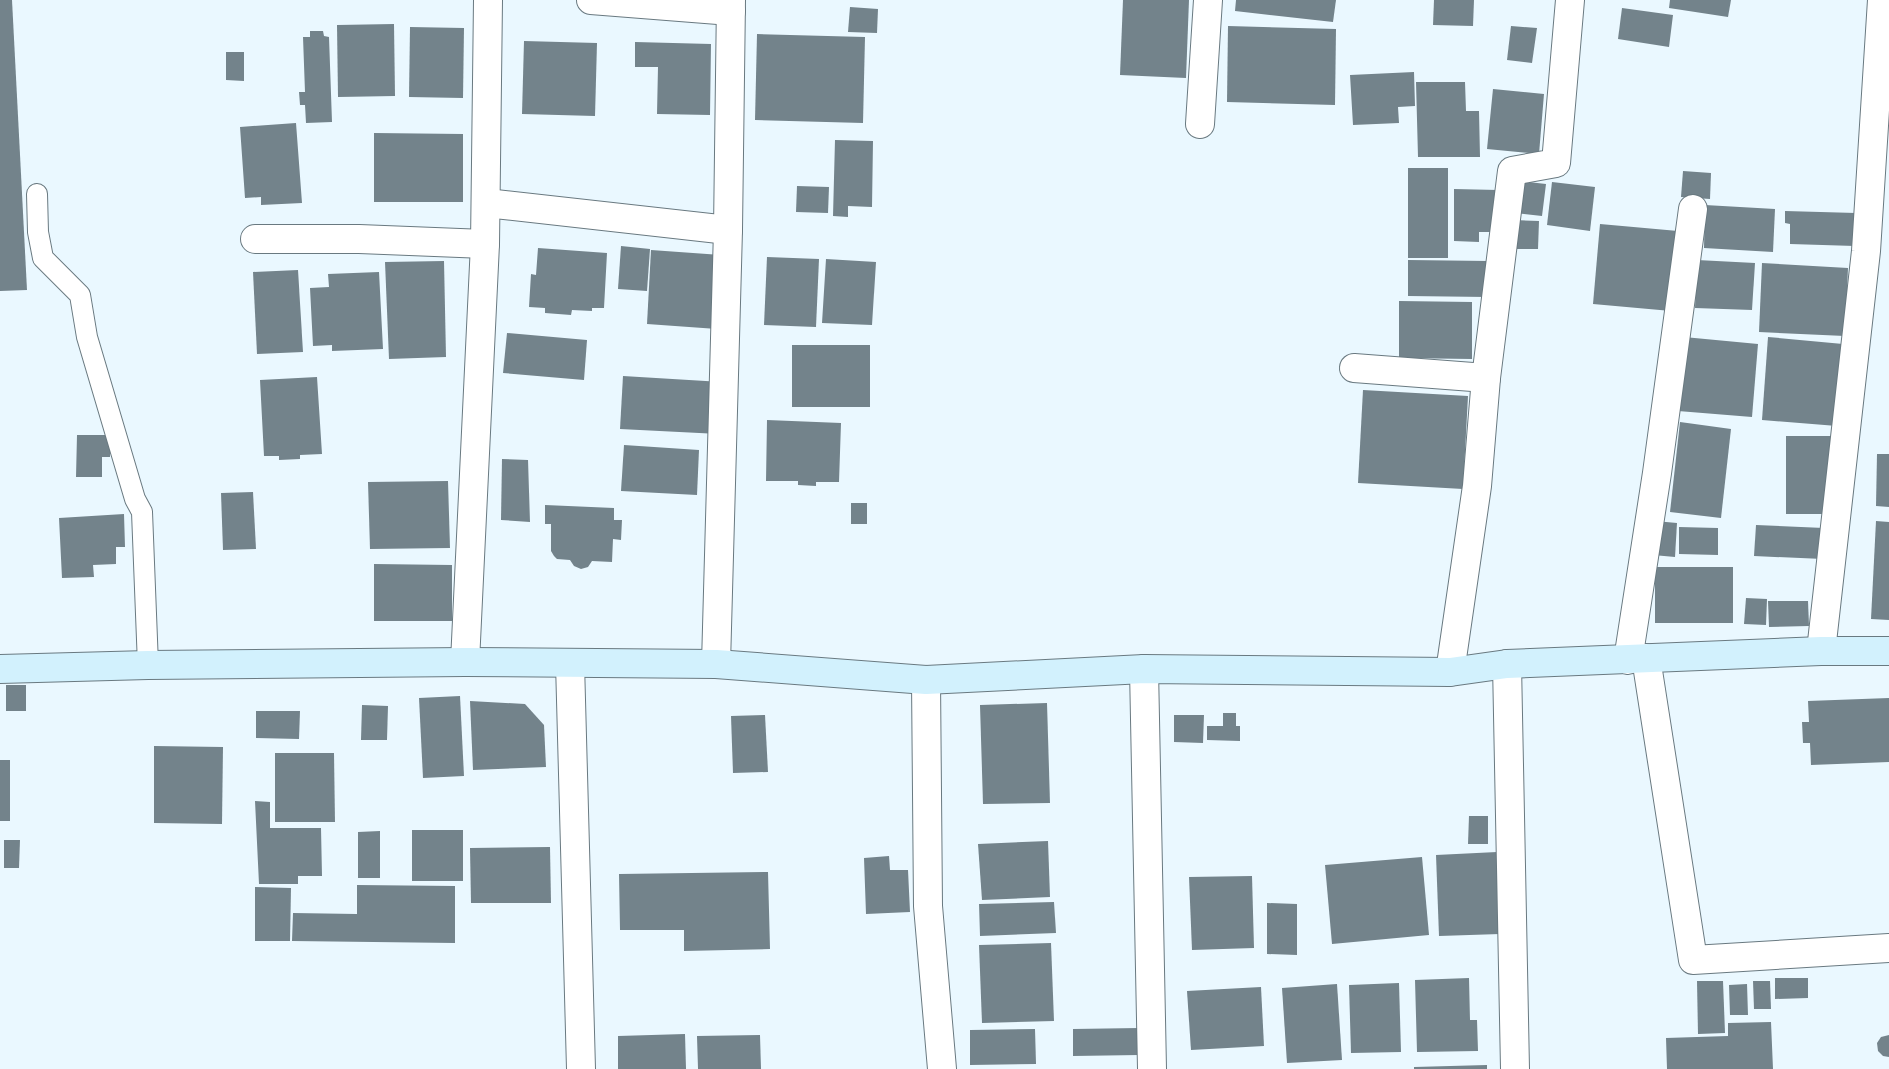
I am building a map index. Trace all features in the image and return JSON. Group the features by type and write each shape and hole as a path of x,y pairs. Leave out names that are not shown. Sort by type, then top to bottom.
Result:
{"street":[{"path":"466,662 485,244 488,0"},
{"path":"591,0 731,5 728,230 716,664"},
{"path":"1200,124 1208,0"},
{"path":"1450,672 1477,486 1486,378 1512,171 1556,163 1570,0"},
{"path":"1821,652 1866,251 1882,0"},
{"path":"486,203 728,230"},
{"path":"1693,209 1658,464 1637,659 1693,960 1889,948"},
{"path":"255,239 359,238 485,244"},
{"path":"1354,368 1486,378"},
{"path":"0,669 148,665 466,662 716,664 926,680 1144,669 1450,672 1507,664 1889,651"},
{"path":"570,663 581,1069"},
{"path":"1507,664 1515,1069"},
{"path":"1144,669 1152,1069"},
{"path":"926,680 928,906 942,1069"}],"lane":[{"path":"36,194 38,232 43,258 80,295 89,345 135,499 142,512 148,665"}],"building":[{"path":"0,0 12,0 27,290 0,291"},
{"path":"1123,0 1189,0 1186,78 1120,75"},
{"path":"1236,0 1336,0 1333,22 1235,11"},
{"path":"1434,0 1474,0 1473,26 1433,25"},
{"path":"1670,0 1731,0 1728,17 1669,8"},
{"path":"850,7 878,9 877,33 848,32"},
{"path":"1622,8 1673,15 1669,47 1618,39"},
{"path":"394,24 395,96 338,97 337,25"},
{"path":"1228,26 1336,29 1335,105 1227,102"},
{"path":"1511,26 1537,28 1532,63 1507,60"},
{"path":"410,27 464,28 463,98 409,97"},
{"path":"310,31 323,31 324,36 329,37 332,122 306,123 305,105 300,105 299,92 305,92 303,37 310,37"},
{"path":"757,34 865,37 863,123 755,120"},
{"path":"524,41 597,43 595,116 522,114"},
{"path":"635,42 711,44 710,115 657,114 658,67 635,67"},
{"path":"226,52 244,52 244,81 226,80"},
{"path":"1414,72 1415,106 1398,107 1399,123 1353,125 1350,75"},
{"path":"1416,82 1465,82 1466,111 1479,111 1480,157 1418,157"},
{"path":"1493,89 1544,94 1539,154 1487,149"},
{"path":"296,123 302,203 261,205 261,197 245,198 240,127"},
{"path":"374,133 463,134 463,202 374,202"},
{"path":"835,140 873,141 872,207 848,206 848,217 833,216"},
{"path":"1408,168 1448,168 1448,258 1408,258"},
{"path":"1683,171 1711,173 1710,199 1681,197"},
{"path":"1520,181 1546,184 1542,216 1516,213"},
{"path":"1552,182 1595,187 1590,231 1547,225"},
{"path":"797,186 829,187 828,213 796,212"},
{"path":"1454,189 1498,190 1498,232 1479,232 1479,242 1454,241"},
{"path":"1705,205 1775,209 1773,252 1704,248"},
{"path":"1785,211 1856,213 1855,246 1790,244 1790,224 1785,223"},
{"path":"1515,220 1539,221 1538,249 1514,249"},
{"path":"1600,224 1678,231 1671,311 1593,304"},
{"path":"621,246 650,249 647,291 618,289"},
{"path":"538,248 607,253 604,308 592,308 592,311 572,310 571,315 545,313 545,308 529,307 531,274 536,275"},
{"path":"651,250 721,255 717,329 647,324"},
{"path":"767,257 819,259 816,327 764,325"},
{"path":"826,259 876,262 872,325 822,323"},
{"path":"1408,260 1488,261 1487,297 1408,296"},
{"path":"1697,260 1755,263 1752,310 1695,308"},
{"path":"444,261 446,357 389,359 385,262"},
{"path":"1762,263 1848,268 1845,336 1759,332"},
{"path":"298,270 303,352 257,354 253,272"},
{"path":"379,272 383,349 332,351 332,345 313,346 310,288 329,287 328,274"},
{"path":"1399,301 1472,302 1472,359 1399,358"},
{"path":"507,333 587,340 584,380 503,373"},
{"path":"1684,337 1758,344 1752,417 1678,411"},
{"path":"1768,337 1843,344 1837,426 1762,420"},
{"path":"792,345 870,345 870,407 792,407"},
{"path":"623,376 722,382 719,434 620,429"},
{"path":"317,377 322,454 300,455 300,459 279,460 279,456 264,456 260,380"},
{"path":"1363,390 1468,396 1463,489 1358,483"},
{"path":"767,420 841,423 839,482 816,482 816,486 798,485 798,481 766,481"},
{"path":"1680,422 1731,429 1721,518 1670,512"},
{"path":"77,435 110,435 110,457 102,457 102,477 76,477"},
{"path":"1786,436 1832,436 1832,514 1786,514"},
{"path":"624,445 699,450 697,495 621,491"},
{"path":"1877,454 1889,454 1889,507 1876,506"},
{"path":"502,459 528,460 530,522 501,520"},
{"path":"448,481 450,548 370,549 368,482"},
{"path":"253,492 256,549 223,550 221,493"},
{"path":"851,503 867,503 867,524 851,524"},
{"path":"545,505 614,508 614,520 622,520 621,540 613,539 612,562 592,561 588,567 581,569 574,566 570,560 557,559 551,551 551,524 545,524"},
{"path":"124,514 125,547 116,547 116,564 93,565 94,577 62,578 59,518"},
{"path":"1655,521 1677,523 1675,557 1653,555"},
{"path":"1876,521 1889,522 1889,620 1871,619"},
{"path":"1756,525 1824,528 1823,559 1754,556"},
{"path":"1679,527 1718,528 1718,555 1679,554"},
{"path":"374,564 452,565 452,621 374,621"},
{"path":"1655,567 1733,567 1733,623 1655,623"},
{"path":"1746,598 1767,599 1766,625 1744,624"},
{"path":"1768,601 1808,601 1809,626 1769,627"},
{"path":"6,685 26,685 26,711 6,711"},
{"path":"460,696 464,776 423,778 419,698"},
{"path":"1889,698 1889,762 1811,765 1810,743 1803,743 1802,722 1809,722 1808,701"},
{"path":"470,701 525,704 544,725 546,767 473,770"},
{"path":"1047,703 1050,803 983,804 980,705"},
{"path":"362,705 388,706 387,740 361,740"},
{"path":"256,711 300,711 299,739 256,738"},
{"path":"1223,713 1236,713 1236,726 1240,726 1240,741 1207,740 1207,726 1223,726"},
{"path":"765,715 768,772 733,773 731,716"},
{"path":"1174,715 1204,715 1203,743 1174,742"},
{"path":"154,746 223,747 222,824 154,823"},
{"path":"275,753 334,753 335,822 275,822"},
{"path":"0,760 10,760 10,821 0,821"},
{"path":"255,801 270,802 270,828 321,828 322,876 298,876 298,884 259,884"},
{"path":"1469,816 1488,816 1488,844 1468,844"},
{"path":"412,830 463,830 463,881 412,881"},
{"path":"380,831 380,878 358,878 358,832"},
{"path":"4,840 20,840 19,868 4,868"},
{"path":"1048,841 1050,897 982,900 978,844"},
{"path":"550,847 551,903 471,903 470,848"},
{"path":"1497,852 1500,934 1439,936 1436,855"},
{"path":"889,856 890,870 908,870 910,912 866,914 864,858"},
{"path":"1422,857 1429,935 1332,944 1325,865"},
{"path":"768,872 770,949 684,951 684,930 620,930 619,874"},
{"path":"1252,876 1254,948 1192,950 1189,877"},
{"path":"357,885 455,886 455,943 292,941 293,913 357,914"},
{"path":"255,887 291,888 290,941 255,941"},
{"path":"1054,902 1056,933 980,936 979,904"},
{"path":"1267,903 1297,904 1297,955 1267,954"},
{"path":"1051,943 1054,1021 982,1023 979,945"},
{"path":"1469,978 1470,1020 1477,1020 1478,1051 1417,1052 1415,980"},
{"path":"1775,978 1808,978 1808,998 1775,999"},
{"path":"1697,981 1723,981 1725,1033 1698,1034"},
{"path":"1753,981 1770,981 1771,1009 1754,1009"},
{"path":"1399,983 1401,1052 1351,1053 1349,985"},
{"path":"1337,984 1342,1060 1287,1063 1282,988"},
{"path":"1747,984 1748,1015 1730,1015 1729,985"},
{"path":"1261,987 1264,1046 1191,1050 1187,991"},
{"path":"1771,1022 1773,1069 1667,1069 1666,1038 1728,1036 1728,1023"},
{"path":"1139,1028 1139,1055 1073,1056 1073,1029"},
{"path":"1035,1029 1036,1064 970,1065 970,1030"},
{"path":"685,1034 686,1069 618,1069 618,1036"},
{"path":"760,1035 761,1069 698,1069 697,1036"},
{"path":"1889,1035 1889,1057 1883,1056 1878,1051 1877,1043 1881,1037"},
{"path":"1487,1065 1487,1069 1414,1069 1414,1067"}]}
